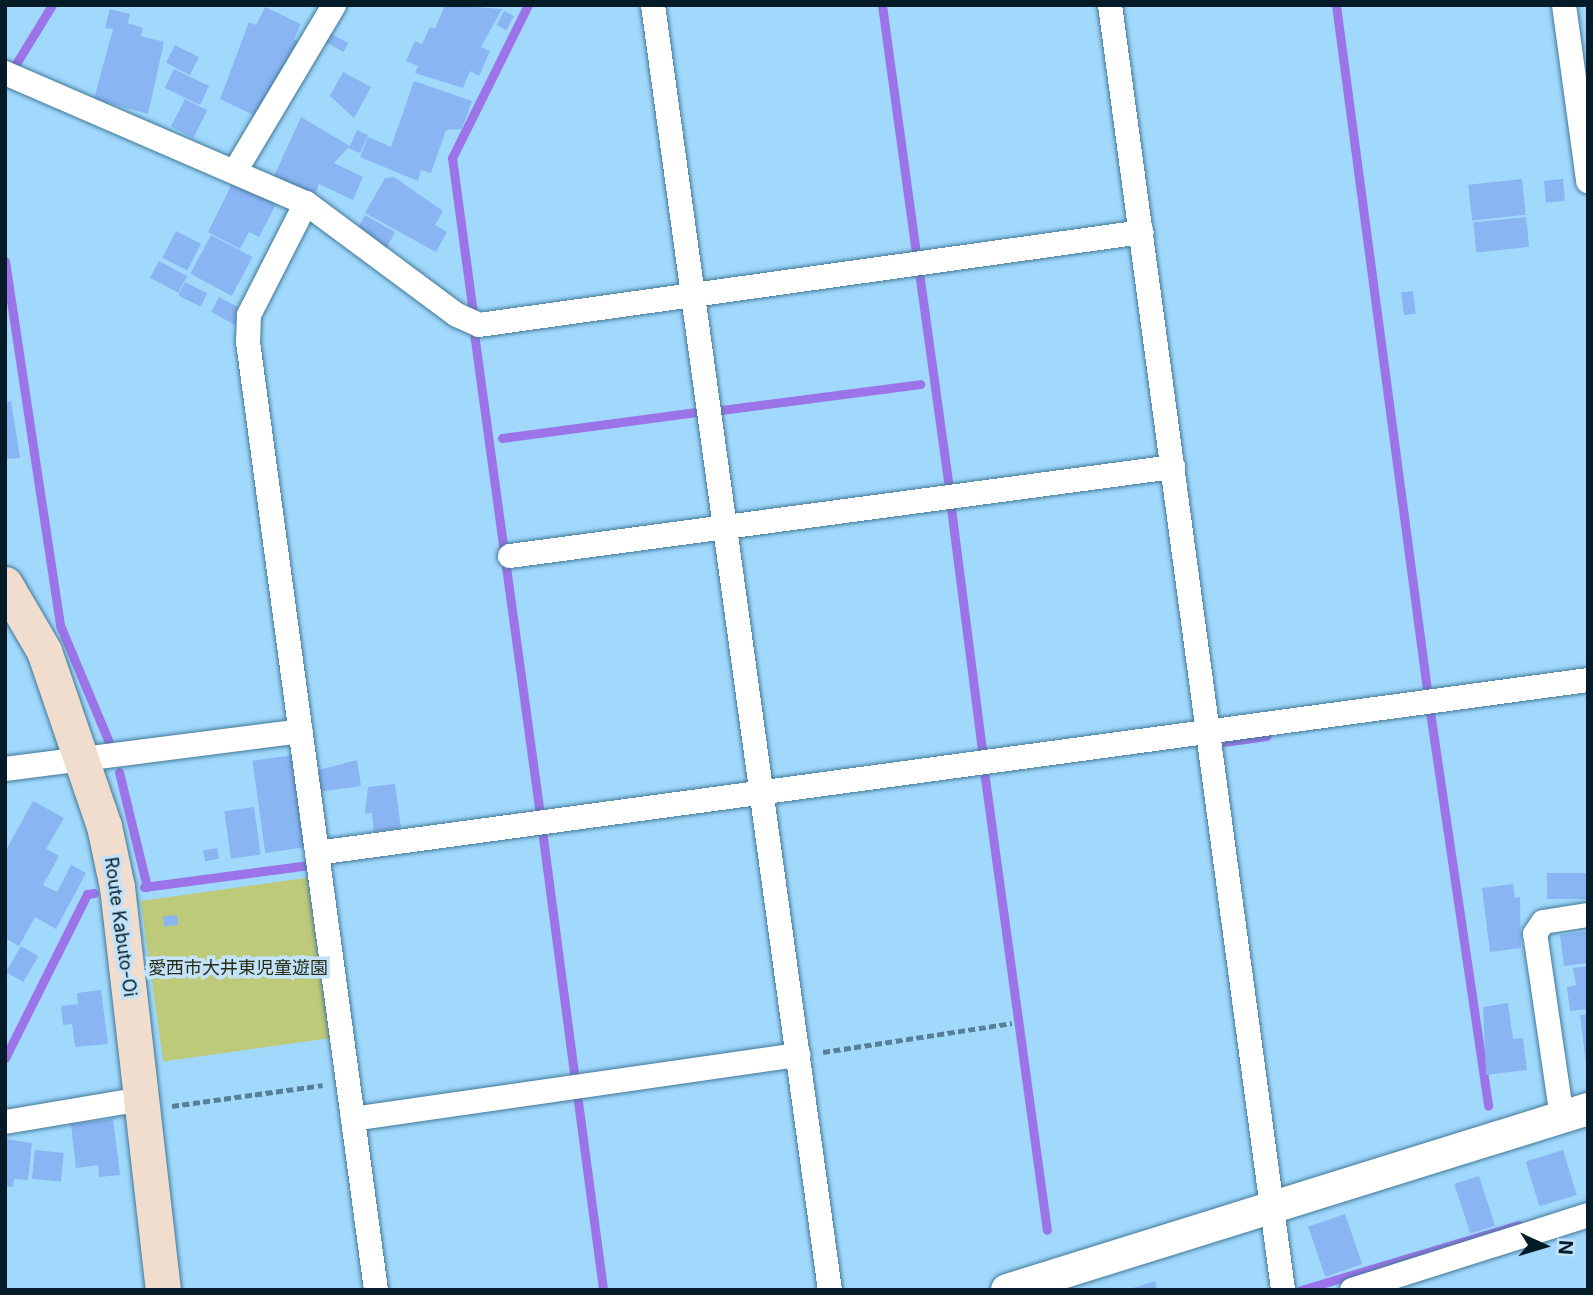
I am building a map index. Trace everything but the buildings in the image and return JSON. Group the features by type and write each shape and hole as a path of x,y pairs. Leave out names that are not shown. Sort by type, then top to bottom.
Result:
{"main road":[{"name":"Route Kabuto-Oi","path":"5,583 44,651 84,761 117,887 163,1290"}],"street":[{"path":"237,168 334,5"},
{"path":"653,5 830,1290"},
{"path":"1110,5 1274,1207 1283,1290"},
{"path":"1564,5 1588,181"},
{"path":"5,73 237,168 306,203 479,325 1142,232"},
{"path":"306,203 249,315 248,342 376,1290"},
{"path":"510,556 1173,467"},
{"path":"317,853 1588,680"},
{"path":"5,769 84,761 301,731"},
{"path":"1007,1290 1575,1114 1535,934 1543,922 1588,915"},
{"path":"353,1119 798,1055"},
{"path":"5,1122 143,1099"},
{"path":"1352,1290 1588,1215"}],"path":[{"path":"798,1055 1012,1023"},
{"path":"143,1099 164,1107 348,1085"}],"green space":[{"name":"愛西市大井東児童遊園","path":"312,877 335,1037 163,1062 141,901"}],"waterway":[{"path":"14,67 52,5"},
{"path":"473,313 452,158 528,5"},
{"path":"882,5 916,253"},
{"path":"1336,5 1427,690"},
{"path":"5,261 60,625 109,742"},
{"path":"919,272 949,487"},
{"path":"474,333 539,809"},
{"path":"721,410 920,384"},
{"path":"502,438 698,412"},
{"path":"951,508 982,751"},
{"path":"1429,705 1488,1106"},
{"path":"1223,742 1267,736"},
{"path":"984,771 1047,1230"},
{"path":"119,772 147,887"},
{"path":"542,830 574,1074"},
{"path":"144,887 308,865"},
{"path":"5,1058 87,894 94,893"},
{"path":"577,1094 603,1290"},
{"path":"1301,1290 1519,1225"}]}
